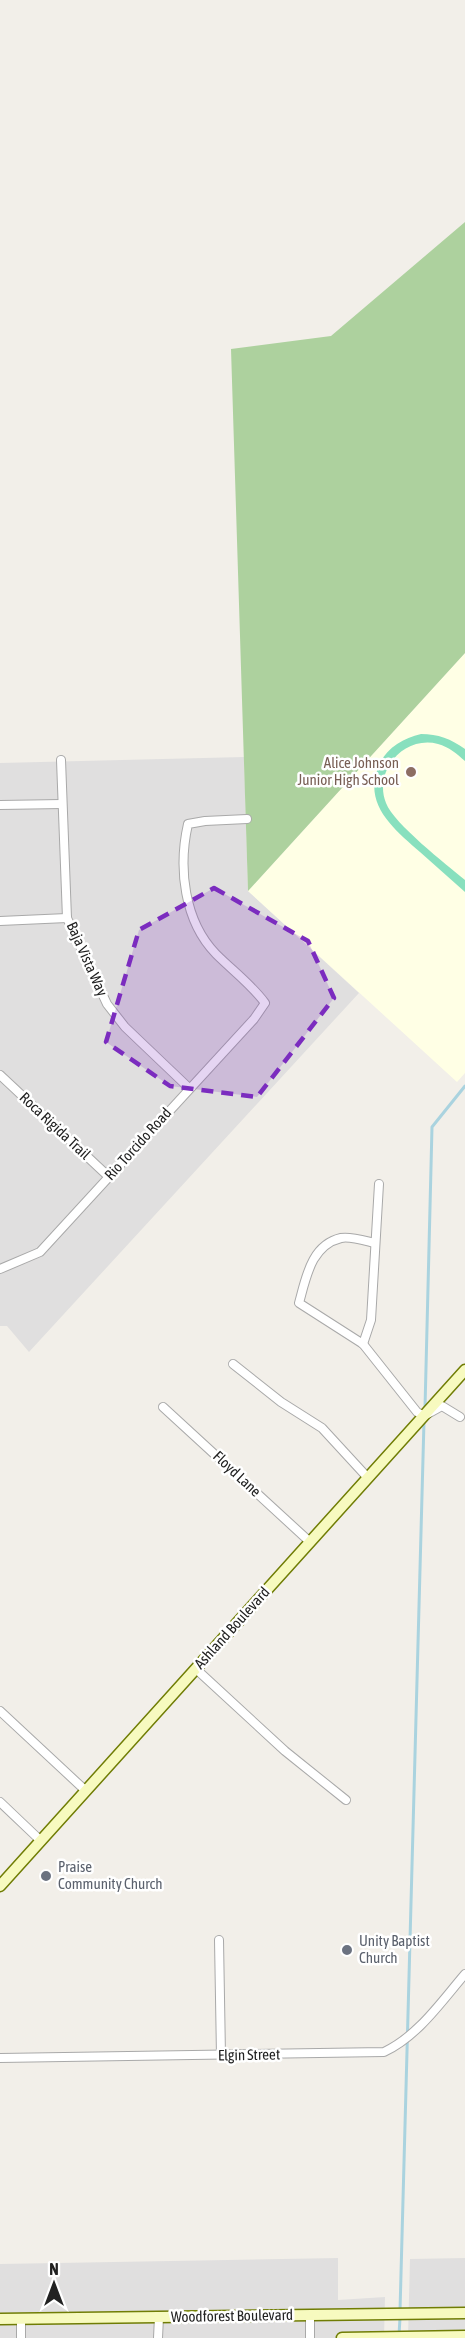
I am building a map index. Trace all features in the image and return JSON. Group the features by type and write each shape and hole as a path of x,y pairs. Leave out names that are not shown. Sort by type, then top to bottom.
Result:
{"street":[{"name":"Baja Vista Way","path":"61,760 67,918 107,1004 125,1027 189,1088"},
{"path":"0,805 62,804"},
{"name":"Rio Torcido Road","path":"0,1269 40,1252 254,1019 265,1003 253,987 207,944 196,926 185,881 184,841 188,824 248,819"},
{"path":"0,921 67,918"},
{"name":"Roca Rigida Trail","path":"0,1075 110,1177"},
{"path":"363,1344 371,1320 379,1184"},
{"path":"375,1243 341,1238 316,1253 308,1270 299,1303 363,1344 417,1412 424,1416 442,1406 460,1417"},
{"path":"233,1364 281,1402 322,1428 368,1478"},
{"name":"Ashland Boulevard","path":"0,1886 465,1370"},
{"name":"Floyd Lane","path":"163,1407 310,1542"},
{"path":"196,1669 285,1751 346,1800"},
{"path":"0,1711 86,1791"},
{"path":"0,1802 40,1841"},
{"path":"219,1940 221,2056"},
{"name":"Elgin Street","path":"0,2058 384,2052 397,2046 414,2033 465,1974"},
{"name":"Woodforest Boulevard","path":"0,2319 465,2313"},
{"path":"310,2315 310,2338"},
{"path":"158,2338 159,2317"},
{"path":"21,2319 21,2338"},
{"path":"342,2338 465,2336"}],"highlighted area":[{"path":"214,888 308,941 334,998 257,1097 170,1086 106,1042 139,930"}],"shaded area":[{"name":"Alice Johnson Junior High School","path":"465,653 465,1073 457,1082 248,891"},
{"path":"244,757 248,891 359,993 29,1352 7,1326 0,1326 0,763"},
{"path":"338,2258 338,2300 385,2297 384,2338 0,2338 0,2264"},
{"path":"465,2258 465,2338 408,2338 410,2259"}],"green space":[{"path":"465,222 465,653 248,891 231,349 331,336"},
{"path":"421,734 439,736 460,745 465,749 465,761 456,753 438,744 425,743 403,750 394,758 384,779 383,791 386,803 399,822 465,880 465,892 390,824 377,802 374,790 375,777 383,757 397,744"}],"waterway":[{"path":"425,1408 432,1127 465,1086"},
{"path":"400,2311 424,1421"},
{"path":"399,2335 400,2318"}],"place":[{"name":"Alice Johnson Junior High School","path":"411,772"},
{"name":"Praise Community Church","path":"46,1876"},
{"name":"Unity Baptist Church","path":"347,1950"}]}
